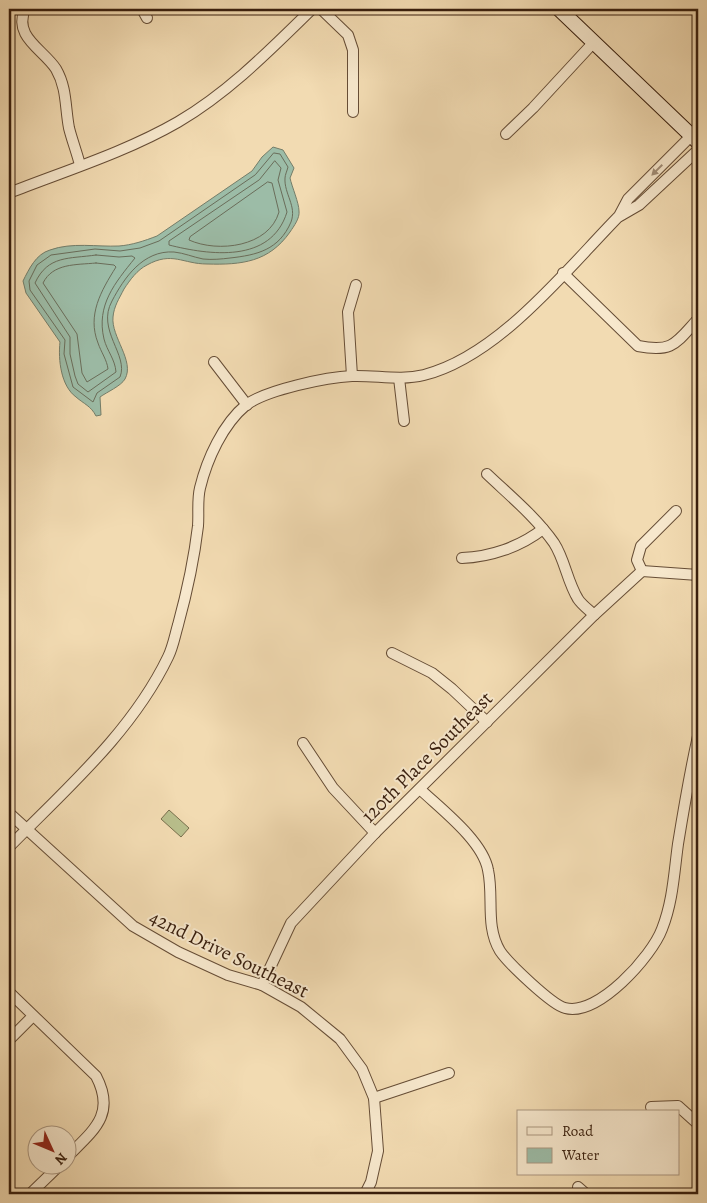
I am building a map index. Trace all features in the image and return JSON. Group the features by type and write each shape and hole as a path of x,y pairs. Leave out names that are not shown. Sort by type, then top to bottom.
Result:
{"street":[{"path":"25,9 23,28 27,39 54,66 64,83 70,128 80,165"},
{"path":"9,193 143,140 178,122 213,99 266,55 312,9"},
{"path":"321,9 348,35 354,50 353,112"},
{"path":"9,847 124,728 150,691 170,655 191,578 198,525 199,490 210,456 226,429 247,405 300,384 352,376 399,378 424,375 468,357 505,332 619,216 628,199 695,139 558,9"},
{"path":"506,134 534,108 594,42"},
{"path":"619,216 639,205 698,150"},
{"path":"563,273 638,346 654,349 671,347 698,320"},
{"path":"352,376 348,312 356,285"},
{"path":"214,362 247,405"},
{"path":"399,378 404,421"},
{"path":"487,474 543,529 562,557 579,601 594,615"},
{"path":"676,511 641,546 637,560 642,571 698,575"},
{"path":"462,558 499,552 531,538 543,529"},
{"name":"120th Place Southeast","path":"262,985 290,923 375,833 421,790 594,615 642,571"},
{"path":"392,653 432,674 452,689 487,722"},
{"path":"421,790 478,847 488,869 491,934 501,952 544,995 565,1009 587,1007 606,996 643,960 662,930 673,893 685,796 698,736"},
{"path":"303,743 333,788 375,833"},
{"name":"42nd Drive Southeast","path":"9,813 134,926 178,952 219,971 262,985 301,1007 340,1039 362,1069 374,1098 378,1151 371,1182 366,1194"},
{"path":"9,992 96,1076 104,1091 105,1109 95,1129 78,1146"},
{"path":"9,1040 33,1016"},
{"path":"374,1098 449,1073"},
{"path":"651,1106 678,1106 698,1124"},
{"path":"30,1194 49,1176"},
{"path":"578,1187 586,1194"}],"shaded area":[{"path":"169,810 189,828 181,837 161,819"}],"water":[{"path":"273,147 283,150 294,168 290,178 299,214 293,227 282,242 273,250 254,260 220,264 164,259 147,265 137,272 124,289 113,317 115,333 125,357 127,372 125,379 120,384 100,397 101,415 96,416 90,407 71,392 64,380 60,364 60,342 26,293 23,281 30,267 45,252 58,248 76,245 124,245 157,236 252,171 262,157"}]}
